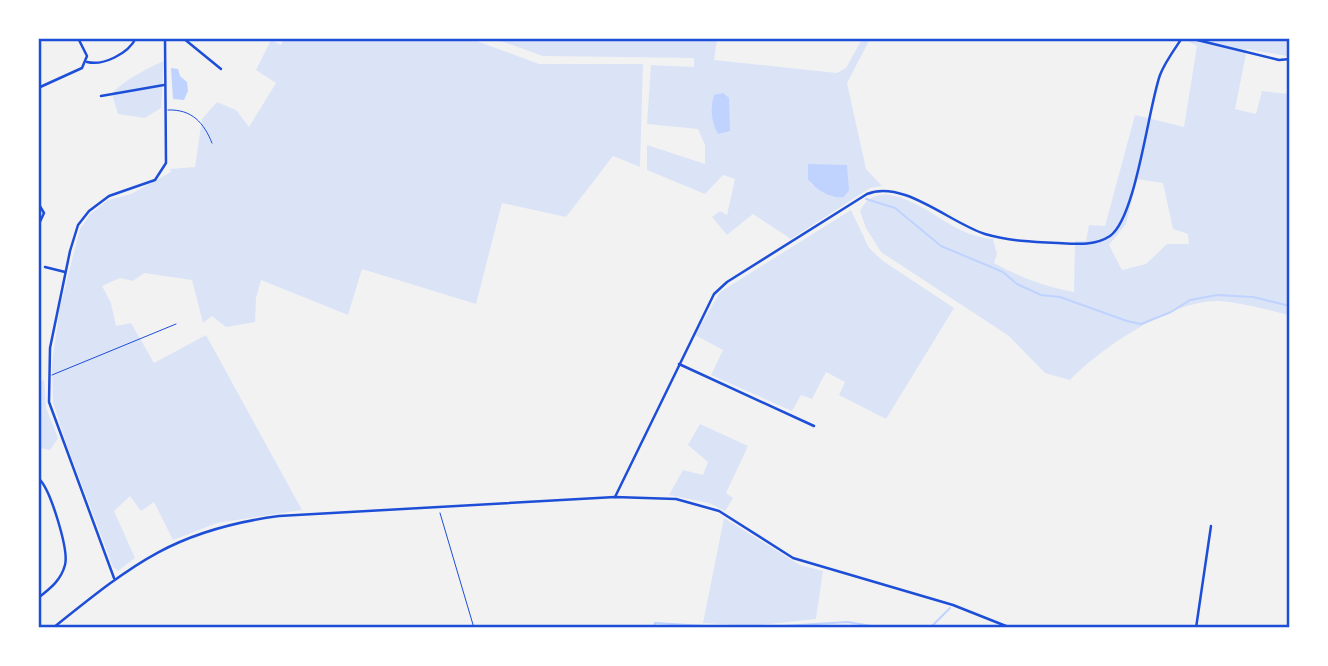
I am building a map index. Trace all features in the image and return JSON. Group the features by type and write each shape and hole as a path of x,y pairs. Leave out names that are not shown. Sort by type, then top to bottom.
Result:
{"street":[{"path":"78,38 85,49 87,62"},
{"path":"87,62 99,64 116,56 132,45 136,38"},
{"path":"114,578 49,402 50,348 73,239 89,211 109,196 147,183 163,172 167,153 165,38"},
{"path":"183,38 221,69"},
{"path":"615,497 708,303 720,288 853,202 872,192 892,191 975,230 1000,238 1074,244 1107,238 1118,228 1125,215 1160,75 1182,38"},
{"path":"1189,38 1279,60 1290,59"},
{"path":"39,87 76,73 87,62"},
{"path":"101,96 164,85"},
{"path":"38,203 44,213 38,226"},
{"path":"46,267 65,272"},
{"path":"678,364 814,426"},
{"path":"38,478 44,483 54,509 66,559 59,580 38,598"},
{"path":"53,628 130,566 191,534 231,523 279,516 615,497 676,499 701,505 719,511 793,558 930,597 1011,628"},
{"path":"1196,628 1211,526"}],"lane":[{"path":"165,111 181,110 193,116 205,128 212,144"},
{"path":"48,377 176,324"}],"path":[{"path":"439,508 474,628"}],"shaded area":[{"path":"284,38 471,39 539,64 643,64 640,167 613,156 566,217 502,203 476,304 362,269 348,315 261,280 256,298 255,322 226,327 212,316 203,323 192,280 144,273 133,281 120,278 102,286 111,303 116,326 131,323 154,363 206,335 302,510 217,523 173,540 154,502 141,511 130,496 114,511 135,558 118,571 113,567 53,402 52,363 60,307 80,229 90,214 108,200 131,194 171,172 170,169 195,167 202,119 217,102 236,110 249,127 276,83 256,70 271,40 281,45"},
{"path":"495,39 717,39 714,60 837,73 846,68 862,39 870,39 847,83 866,169 882,186 870,188 791,239 753,214 727,235 712,217 720,211 727,215 735,179 723,175 705,194 647,170 647,145 705,164 705,145 698,129 647,124 651,65 694,67 694,58 543,56","holes":["808,165 848,172 848,190 844,197 812,185 808,180"]},
{"path":"1184,39 1289,39 1287,56 1247,49 1235,109 1256,114 1262,91 1289,94 1289,315 1220,301 1201,302 1160,316 1139,327 1100,353 1070,380 1045,373 1009,336 881,252 866,228 860,211 869,199 881,195 894,196 923,208 965,232 993,239 997,254 994,263 1003,268 1043,284 1074,292 1075,241 1086,241 1089,225 1105,226 1135,115 1184,127 1197,46","holes":["1137,179 1163,183 1173,229 1188,234 1189,244 1167,244 1146,264 1122,270 1109,245 1126,224"]},
{"path":"164,61 161,108 145,118 118,114 112,94 136,75"},
{"path":"851,210 869,248 883,261 954,308 886,419 839,395 845,382 826,372 812,399 801,395 792,411 711,375 723,350 695,335 720,292"},
{"path":"44,379 46,408 58,438 50,450 39,448 39,384"},
{"path":"700,424 748,446 726,493 733,498 725,511 709,503 669,495 683,470 703,475 708,462 688,445"},
{"path":"724,518 800,565 823,571 816,619 751,626 703,623"}],"water":[{"path":"171,68 178,69 180,76 187,82 188,91 184,100 173,99"},
{"path":"723,93 729,98 730,131 718,134 712,105 714,95"},
{"path":"808,164 847,165 849,190 844,197 829,195 812,184 808,180"}],"waterway":[{"path":"866,199 895,208 941,246 1003,272 1017,284 1041,295 1060,297 1127,321 1141,324 1171,312 1190,300 1217,295 1253,297 1290,306"},
{"path":"930,628 950,608"},
{"path":"750,628 848,622 883,628"},
{"path":"654,628 655,623 739,628"}]}
